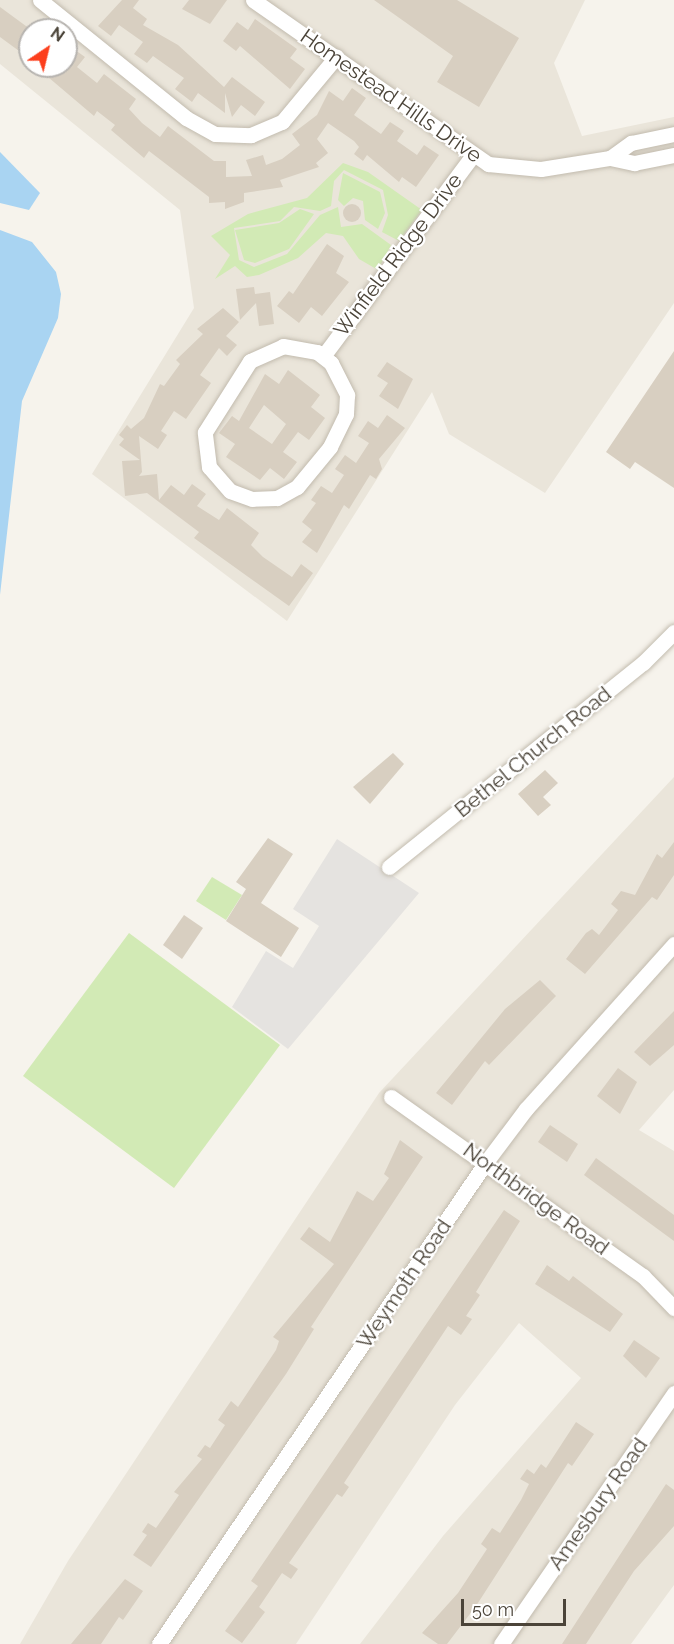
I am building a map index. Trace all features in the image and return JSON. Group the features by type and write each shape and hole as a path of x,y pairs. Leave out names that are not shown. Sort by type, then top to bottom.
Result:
{"street":[{"path":"40,0 186,118 215,134 251,135 282,122 336,57"},
{"name":"Homestead Hills Drive","path":"253,0 473,155 524,171 610,158 631,143 674,134"},
{"name":"Winfield Ridge Drive","path":"324,356 473,155"},
{"path":"610,158 634,163 674,155"},
{"name":"Winfield Ridge Drive","path":"296,346 324,356 347,395 346,414 330,447 312,472 284,495 265,500 230,491 209,467 205,441 208,422 228,390 250,361 271,349 296,346"},
{"name":"Bethel Church Road","path":"389,867 644,663 674,632"},
{"name":"Weymoth Road","path":"159,1644 486,1162 526,1109 674,944"},
{"name":"Northbridge Road","path":"391,1097 486,1162 643,1276 674,1308"},
{"name":"Amesbury Road","path":"501,1644 674,1393"}],"shaded area":[{"path":"0,0 585,0 554,63 582,136 674,117 674,303 545,493 449,434 432,392 287,621 92,474 194,308 180,210 0,64"},
{"path":"674,777 674,1090 639,1130 674,1151 674,1585 631,1644 360,1644 443,1536 581,1378 519,1323 455,1405 296,1644 20,1644 68,1561 379,1093"},
{"path":"337,839 419,893 288,1049 232,1007 266,951 293,968 319,926 293,909"}],"green space":[{"path":"343,163 368,172 422,210 399,241 382,232 388,215 383,190 344,170 334,181 331,206 320,211 294,207 280,221 234,228 239,260 254,267 287,254 320,215 338,207 341,227 362,224 391,245 378,270 359,259 343,236 326,233 298,258 259,275 247,277 235,266 215,279 230,255 211,236 248,214 307,198"},
{"path":"343,173 380,192 385,213 378,229 365,220 363,201 353,198 344,206 338,200"},
{"path":"300,209 314,214 289,249 255,263 244,260 235,230 279,223"},
{"path":"212,877 242,895 226,920 196,901"},
{"path":"129,933 280,1045 174,1188 23,1076"}],"water":[{"path":"0,152 40,193 29,210 0,203"},
{"path":"0,230 32,242 56,272 61,294 58,318 22,401 0,595"}],"building":[{"path":"122,0 139,0 133,8 147,19 143,25 178,45 224,87 232,77 265,102 255,116 241,105 232,117 225,93 225,113 198,93 192,102 175,89 184,78 153,56 147,63 134,54 143,42 119,25 111,36 98,26"},
{"path":"189,0 227,0 210,24 182,9"},
{"path":"374,0 457,0 519,38 479,107 437,82 453,56"},
{"path":"0,7 18,20 18,50 0,37"},
{"path":"255,19 297,49 290,58 305,69 290,89 240,46 236,51 223,41 237,22 248,30"},
{"path":"78,52 85,57 78,66"},
{"path":"78,68 97,83 104,74 136,99 129,109 142,123 160,137 168,126 214,161 226,161 226,177 252,176 246,160 263,155 266,165 282,159 300,145 292,134 317,115 329,91 343,101 352,88 366,98 354,115 381,134 390,122 404,131 397,141 417,155 424,145 439,155 416,187 402,177 399,182 367,155 363,161 354,154 359,147 354,141 328,123 317,139 328,153 316,163 319,167 280,180 283,187 244,193 244,202 225,209 225,202 209,203 209,197 149,151 144,158 111,130 115,125 97,111 94,116 49,78 78,78"},
{"path":"352,204 358,207 361,213 358,219 352,222 346,219 343,213 346,207"},
{"path":"327,244 344,256 336,273 349,282 322,316 311,307 299,323 277,306 289,291 293,294"},
{"path":"254,287 255,294 270,292 274,324 259,326 256,303 240,320 236,289"},
{"path":"223,308 239,322 226,336 237,345 227,356 219,348 200,375 211,383 186,419 174,411 161,431 167,435 158,449 139,436 142,472 139,476 157,474 159,500 171,485 184,495 192,484 206,494 197,506 219,520 227,508 259,533 251,545 263,557 292,577 301,564 313,573 289,606 194,538 199,532 147,493 125,496 122,461 140,460 119,445 124,439 119,435 127,425 131,429 144,418 160,384 164,386 180,364 176,360 203,334 197,329"},
{"path":"674,351 674,488 635,462 630,469 606,452"},
{"path":"387,362 413,379 398,409 379,396 388,383 377,376"},
{"path":"288,370 320,395 311,407 325,418 309,440 298,432 283,452 297,462 284,479 270,468 260,480 226,457 235,444 219,433 232,416 239,421 265,374 279,384","holes":["264,405 286,424 272,444 249,428"]},
{"path":"387,415 405,428 379,459 382,469 376,479 370,475 349,509 344,505 317,553 302,542 312,530 302,522 316,503 311,500 321,486 332,493 344,475 335,469 345,455 356,463 369,443 358,436 368,421 378,428"},
{"path":"393,753 404,764 370,804 353,787"},
{"path":"545,770 558,783 543,797 551,805 538,816 518,794"},
{"path":"268,838 293,854 261,903 299,928 281,957 226,921 246,889 236,882"},
{"path":"674,842 674,875 657,900 652,897 585,974 566,959 586,933 592,929 599,935 618,910 611,904 621,891 635,895 657,854 662,858"},
{"path":"184,915 203,928 182,959 163,945"},
{"path":"540,980 556,996 489,1065 485,1061 452,1105 436,1093 505,1009"},
{"path":"674,1011 674,1045 650,1066 634,1052"},
{"path":"618,1068 637,1082 620,1114 597,1096"},
{"path":"550,1125 578,1144 567,1162 538,1142"},
{"path":"400,1140 423,1157 311,1327 314,1329 286,1374 151,1567 133,1555 147,1535 142,1532 148,1523 156,1528 179,1495 174,1492 202,1459 197,1456 205,1445 210,1448 225,1425 218,1420 231,1401 238,1407 276,1350 279,1341 273,1337 334,1264 300,1239 309,1227 330,1242 357,1191 373,1201 389,1178 384,1174"},
{"path":"596,1158 674,1215 674,1241 584,1175"},
{"path":"504,1210 520,1221 476,1292 480,1295 466,1316 472,1319 461,1335 448,1326 344,1483 349,1487 342,1497 337,1494 289,1563 298,1569 291,1579 282,1573 259,1607 265,1612 242,1643 225,1631 258,1586 251,1581"},
{"path":"547,1265 569,1281 573,1276 623,1314 610,1332 535,1284"},
{"path":"634,1340 660,1358 646,1378 623,1356"},
{"path":"576,1422 594,1434 572,1466 568,1463 476,1606 447,1644 438,1644 422,1633 458,1593 487,1549 481,1544 492,1528 500,1533 529,1484 520,1479 527,1469 534,1474 541,1464 546,1468"},
{"path":"666,1484 674,1490 674,1526 634,1571 586,1644 562,1644"},
{"path":"125,1579 143,1591 123,1620 119,1617 101,1644 71,1644"}]}
